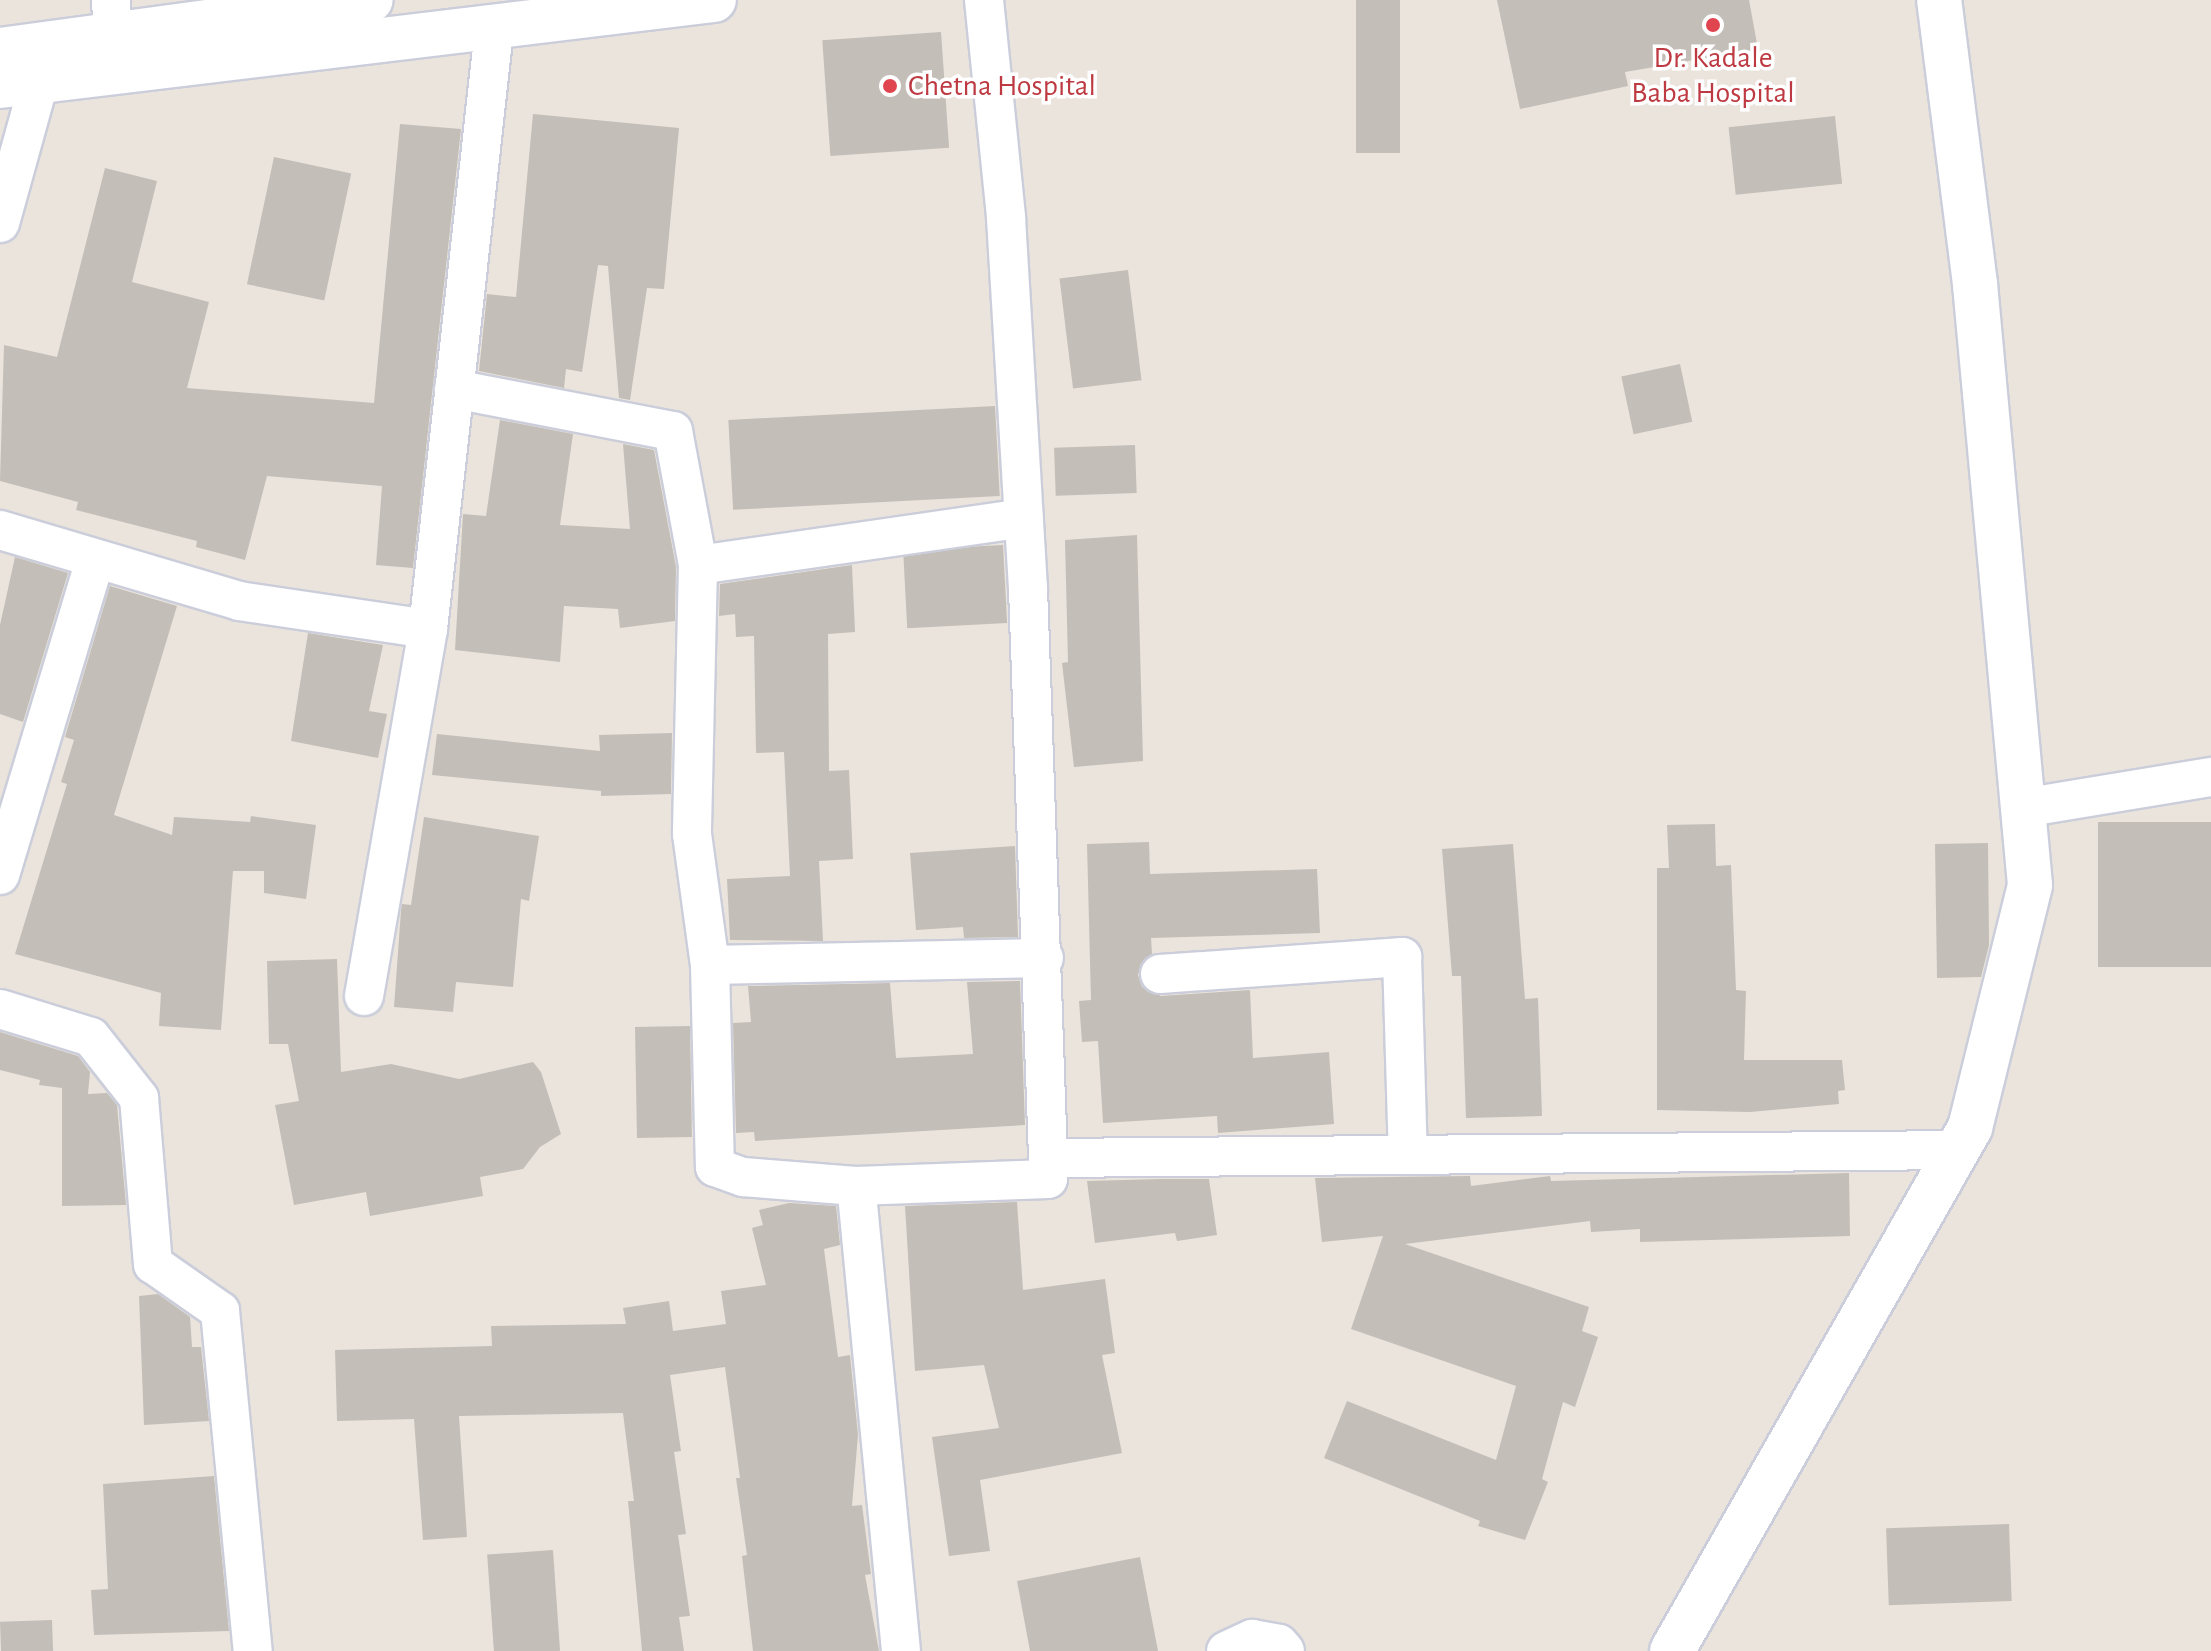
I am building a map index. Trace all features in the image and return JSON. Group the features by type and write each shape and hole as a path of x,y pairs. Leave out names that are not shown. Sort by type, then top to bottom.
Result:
{"street":[{"path":"0,50 112,16 371,0"},
{"path":"0,223 20,82 494,30 537,12 714,0"},
{"path":"454,389 673,431 698,565 692,834 710,965 715,1167 743,1177 856,1186 1048,1179 1044,958 1024,518 1006,218 984,0"},
{"path":"1672,1651 1970,1128 2030,885 1975,284 1939,0"},
{"path":"364,996 428,629 494,30"},
{"path":"698,565 1024,518"},
{"path":"0,530 239,601 428,629"},
{"path":"0,875 95,560"},
{"path":"2023,808 2211,777"},
{"path":"1160,974 1402,957 1408,1155"},
{"path":"710,965 1044,958"},
{"path":"0,1009 91,1037 139,1098 153,1264 220,1311 253,1651"},
{"path":"1048,1158 1958,1150"},
{"path":"856,1186 901,1651"},
{"path":"1226,1651 1252,1639 1279,1644 1285,1651"}],"building":[{"path":"1356,0 1400,0 1400,153 1356,153"},
{"path":"1497,0 1749,0 1758,49 1625,72 1628,86 1520,109"},
{"path":"941,32 949,148 830,156 822,40"},
{"path":"533,114 679,128 664,289 647,288 630,400 619,398 608,266 598,265 582,372 566,369 564,388 479,371 487,294 516,297"},
{"path":"1835,116 1842,184 1736,195 1729,127"},
{"path":"400,124 461,129 413,568 376,565 382,486 267,476 245,560 196,547 197,541 76,510 78,502 0,481 4,345 57,357 105,168 157,181 132,282 209,302 187,388 374,403"},
{"path":"274,157 351,173 324,301 247,284"},
{"path":"1128,270 1142,380 1073,389 1060,278"},
{"path":"1680,364 1692,422 1634,434 1621,376"},
{"path":"995,406 1000,496 733,510 728,420"},
{"path":"500,420 573,434 560,525 630,529 623,444 654,450 676,567 675,621 620,628 618,609 564,606 560,662 455,650 463,514 486,516"},
{"path":"1135,445 1137,493 1056,496 1054,448"},
{"path":"1137,535 1143,761 1074,767 1062,663 1068,662 1065,540"},
{"path":"1003,545 1007,623 907,628 903,550"},
{"path":"15,557 68,573 23,722 0,714 0,625"},
{"path":"852,565 855,632 828,634 829,771 849,770 853,859 819,861 823,941 730,940 727,879 790,876 784,752 756,753 754,636 736,637 735,614 719,616 720,584"},
{"path":"110,586 177,606 114,815 172,835 174,817 250,822 251,816 316,825 306,899 264,893 264,871 233,871 221,1030 159,1026 161,993 15,954 67,784 61,782 74,740 65,737"},
{"path":"308,633 383,645 369,711 387,714 378,758 291,741"},
{"path":"672,733 671,794 601,796 601,791 432,775 437,734 600,751 599,735"},
{"path":"424,817 539,836 529,901 521,899 513,987 456,982 453,1012 394,1007 402,904 411,905"},
{"path":"2098,822 2211,822 2211,967 2098,967"},
{"path":"1715,824 1716,866 1731,865 1736,990 1746,991 1744,1060 1842,1060 1845,1090 1838,1091 1839,1104 1750,1112 1657,1110 1657,868 1669,868 1667,825"},
{"path":"1149,842 1150,874 1317,869 1320,933 1151,938 1152,954 1141,964 1138,975 1142,987 1161,996 1250,990 1253,1058 1329,1052 1334,1124 1218,1133 1217,1116 1103,1123 1098,1041 1082,1042 1079,1001 1091,1000 1087,844"},
{"path":"1988,843 1989,945 1981,977 1937,978 1935,844"},
{"path":"1513,844 1525,999 1538,998 1542,1116 1466,1118 1461,976 1452,976 1442,849"},
{"path":"1015,846 1018,937 964,938 963,927 916,930 910,853"},
{"path":"337,959 341,1072 391,1064 459,1079 533,1062 541,1072 561,1134 540,1147 523,1169 480,1177 483,1196 370,1216 366,1192 294,1205 275,1105 299,1101 288,1044 269,1044 267,961"},
{"path":"1020,981 1025,1125 755,1141 754,1132 736,1133 733,1023 751,1022 748,986 890,983 896,1058 973,1054 967,982"},
{"path":"690,1026 692,1137 637,1138 635,1027"},
{"path":"0,1032 78,1056 90,1072 88,1094 107,1093 117,1105 126,1205 62,1206 62,1088 39,1085 40,1080 0,1070"},
{"path":"1849,1173 1850,1236 1640,1242 1640,1229 1591,1232 1590,1221 1405,1244 1589,1307 1582,1331 1598,1337 1575,1407 1563,1402 1542,1479 1548,1482 1525,1540 1478,1526 1480,1521 1324,1458 1347,1401 1496,1460 1516,1386 1351,1329 1383,1236 1322,1242 1315,1178 1470,1176 1471,1186 1550,1176 1551,1181"},
{"path":"1209,1179 1217,1235 1177,1241 1175,1233 1095,1243 1087,1181"},
{"path":"1017,1202 1023,1290 1105,1279 1115,1353 1102,1355 1122,1453 980,1480 990,1551 949,1556 932,1437 999,1428 984,1365 915,1371 905,1206"},
{"path":"789,1203 836,1206 840,1245 824,1249 838,1357 850,1355 858,1435 852,1506 862,1505 871,1574 865,1575 879,1651 753,1651 742,1556 747,1555 736,1478 740,1478 725,1367 670,1375 681,1451 674,1452 686,1534 678,1535 690,1616 679,1617 684,1651 642,1651 628,1501 634,1501 623,1413 459,1416 467,1537 423,1540 414,1419 337,1421 335,1350 492,1346 491,1326 626,1324 623,1308 669,1301 673,1331 726,1324 721,1291 766,1285 752,1228 763,1225 759,1210"},
{"path":"158,1294 190,1317 192,1347 201,1347 209,1421 144,1425 139,1296"},
{"path":"214,1476 229,1631 94,1635 91,1590 108,1589 103,1484"},
{"path":"2009,1524 2012,1601 1889,1605 1886,1528"},
{"path":"553,1550 560,1651 494,1651 487,1555"},
{"path":"1140,1557 1158,1651 1030,1651 1017,1581"},
{"path":"52,1620 53,1651 1,1651 0,1622"}],"place":[{"name":"Dr. Kadale Baba Hospital","path":"1713,25"},
{"name":"Chetna Hospital","path":"890,86"}]}
